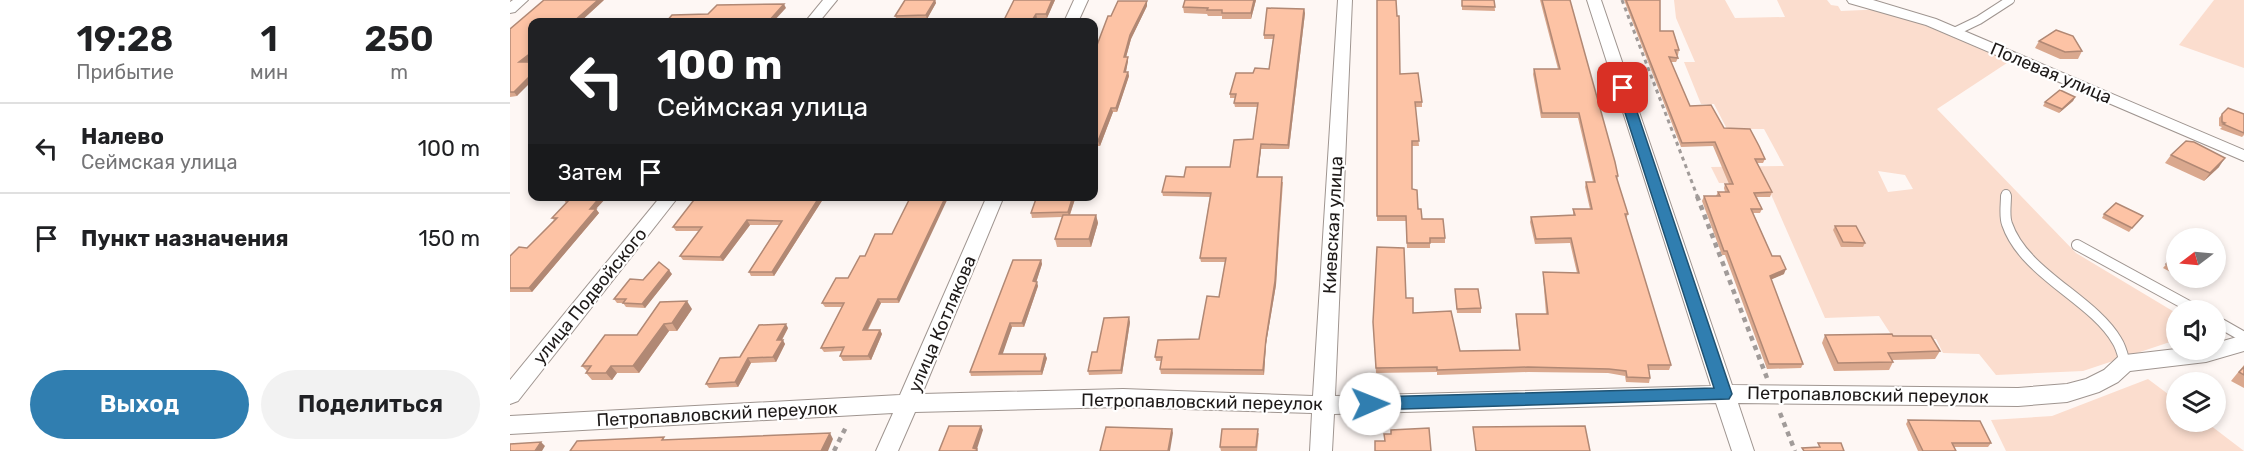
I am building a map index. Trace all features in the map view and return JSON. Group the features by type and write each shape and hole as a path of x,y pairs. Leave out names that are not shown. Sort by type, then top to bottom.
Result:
{"street":[{"path":"510,9 521,0"},
{"path":"815,18 830,0"},
{"path":"1073,18 1081,0"},
{"name":"Киевская улица","path":"1321,451 1345,0"},
{"path":"1594,0 1743,451"},
{"name":"Полевая улица","path":"1854,0 1877,4 1954,32 2244,156"},
{"name":"улица Подвойского","path":"510,395 667,201"},
{"name":"улица Котлякова","path":"887,451 994,201"},
{"path":"2125,363 2206,354 2244,343"},
{"name":"Петропавловский переулок","path":"510,425 908,403 1123,398 1323,405 1773,393 2018,397 2067,393 2092,386 2111,376 2125,363"}],"lane":[{"path":"1954,32 1980,20 2010,0"},
{"path":"2006,194 2006,221 2011,233 2028,256 2054,282 2105,325 2118,342 2125,363"},
{"path":"2077,245 2178,300"},
{"path":"2226,327 2244,337"}],"path":[{"path":"1622,0 1795,451"},
{"path":"834,451 856,406"}],"shaded area":[{"path":"1674,0 1725,0 1735,18 1785,17 1777,0 1827,0 1831,5 1838,6 1841,11 1886,9 2010,61 1937,109 2076,253 2166,307 2166,343 2083,371 1996,375 1979,354 1943,353 1936,339 1894,339 1879,316 1825,318 1766,183 1719,183 1711,167 1784,166 1764,129 1727,129 1714,104 1701,104 1684,62 1695,62 1676,18","holes":["1878,171 1905,175 1913,189 1888,192"]},
{"path":"2214,0 2244,0 2244,68 2179,45"},
{"path":"2148,379 2166,392 2166,432 2219,432 2244,451 2006,451 1991,420 2052,416"}],"building":[{"path":"544,0 598,0 578,18 528,18 528,55 519,62 528,62 528,78 514,92 510,92 510,29"},
{"path":"905,0 935,0 926,15 895,16"},
{"path":"1014,0 1052,0 1046,14 1036,14 1034,18 1005,18"},
{"path":"1185,0 1254,0 1251,13 1222,13 1222,10 1183,7"},
{"path":"1377,0 1396,0 1397,16 1399,16 1400,74 1418,73 1422,102 1415,102 1419,141 1412,141 1412,189 1417,190 1418,209 1421,209 1422,219 1443,219 1445,238 1430,238 1430,243 1407,243 1406,216 1377,216"},
{"path":"1462,0 1494,0 1495,7 1462,6"},
{"path":"1542,0 1570,0 1615,162 1618,176 1616,176 1628,214 1625,214 1671,365 1648,365 1650,378 1627,377 1626,371 1609,369 1376,368 1373,322 1377,247 1404,248 1406,298 1413,298 1413,313 1451,311 1460,351 1520,350 1516,314 1548,314 1543,272 1579,273 1571,238 1536,239 1531,217 1575,215 1573,209 1592,209 1586,182 1595,182 1579,113 1542,113 1534,69 1560,69"},
{"path":"1626,0 1660,0 1660,31 1673,31 1679,50 1675,50 1678,58 1669,57 1690,106 1711,105 1724,128 1750,129 1759,146 1765,159 1755,159 1772,192 1754,193 1762,209 1751,209 1772,256 1780,256 1786,269 1770,276 1803,364 1769,364 1704,196 1720,196 1718,192 1729,192 1725,184 1733,184 1715,142 1682,143"},
{"path":"1118,1 1147,1 1130,35 1124,57 1128,57 1124,72 1128,72 1116,108 1111,108 1098,141 1098,42 1108,16 1111,16"},
{"path":"784,4 772,18 669,18 672,15 708,14 717,5"},
{"path":"1267,8 1304,9 1288,145 1261,144 1257,177 1282,177 1275,281 1263,370 1160,369 1162,357 1155,357 1158,340 1199,339 1207,296 1219,297 1226,258 1200,258 1211,193 1162,192 1166,176 1184,177 1186,167 1230,167 1234,140 1253,139 1258,103 1234,103 1236,94 1230,94 1236,73 1253,73 1255,68 1269,69 1274,35 1264,35"},
{"path":"2056,30 2073,36 2082,51 2065,52 2039,41"},
{"path":"2060,90 2075,97 2062,109 2045,102"},
{"path":"2228,108 2244,114 2244,133 2223,124 2225,123 2222,122 2222,114"},
{"path":"2186,141 2194,142 2225,158 2210,173 2171,155"},
{"path":"568,201 597,201 590,209 596,209 529,288 510,288 510,256 519,247 527,248 557,218 552,218"},
{"path":"693,201 817,201 772,272 749,272 782,221 747,220 720,257 680,256 702,227 673,227"},
{"path":"908,201 944,201 897,299 878,299 863,330 880,330 868,356 840,356 844,347 821,348 844,303 822,303 836,278 848,278 860,256 865,256 875,234 892,234"},
{"path":"1035,201 1071,201 1068,212 1031,213"},
{"path":"2116,203 2143,216 2132,228 2104,214"},
{"path":"1063,215 1096,215 1089,239 1055,239"},
{"path":"1835,226 1856,226 1865,243 1843,242"},
{"path":"1013,260 1041,260 1033,281 1037,282 1022,323 1010,323 999,354 1045,354 1041,371 970,372"},
{"path":"659,262 669,270 642,304 623,303 626,299 614,299 630,279 643,280"},
{"path":"1455,289 1478,289 1481,308 1457,309"},
{"path":"687,301 672,323 664,324 633,366 611,366 606,373 586,373 591,366 582,366 605,335 637,335 660,302"},
{"path":"1129,317 1121,370 1088,371 1092,352 1097,352 1104,318"},
{"path":"786,324 777,340 783,340 773,357 748,358 735,382 706,384 720,358 740,357 759,325"},
{"path":"1892,334 1893,336 1931,336 1940,351 1888,353 1893,362 1838,363 1825,335"},
{"path":"1908,420 1980,421 1991,443 1952,443 1956,451 1923,451"},
{"path":"949,426 981,426 973,448 977,449 976,451 939,451"},
{"path":"1585,426 1590,451 1476,451 1473,427"},
{"path":"1106,427 1172,429 1168,451 1100,451"},
{"path":"1429,428 1431,451 1375,451 1375,441 1385,441 1384,434 1391,434 1391,430"},
{"path":"1222,429 1258,429 1256,447 1220,447"},
{"path":"830,433 821,451 570,451 577,441"},
{"path":"541,442 535,451 510,451 510,444"},
{"path":"1818,443 1841,443 1844,451 1804,451 1802,448 1820,447"}],"route":[{"path":"1370,404 1724,394 1623,88"}]}
